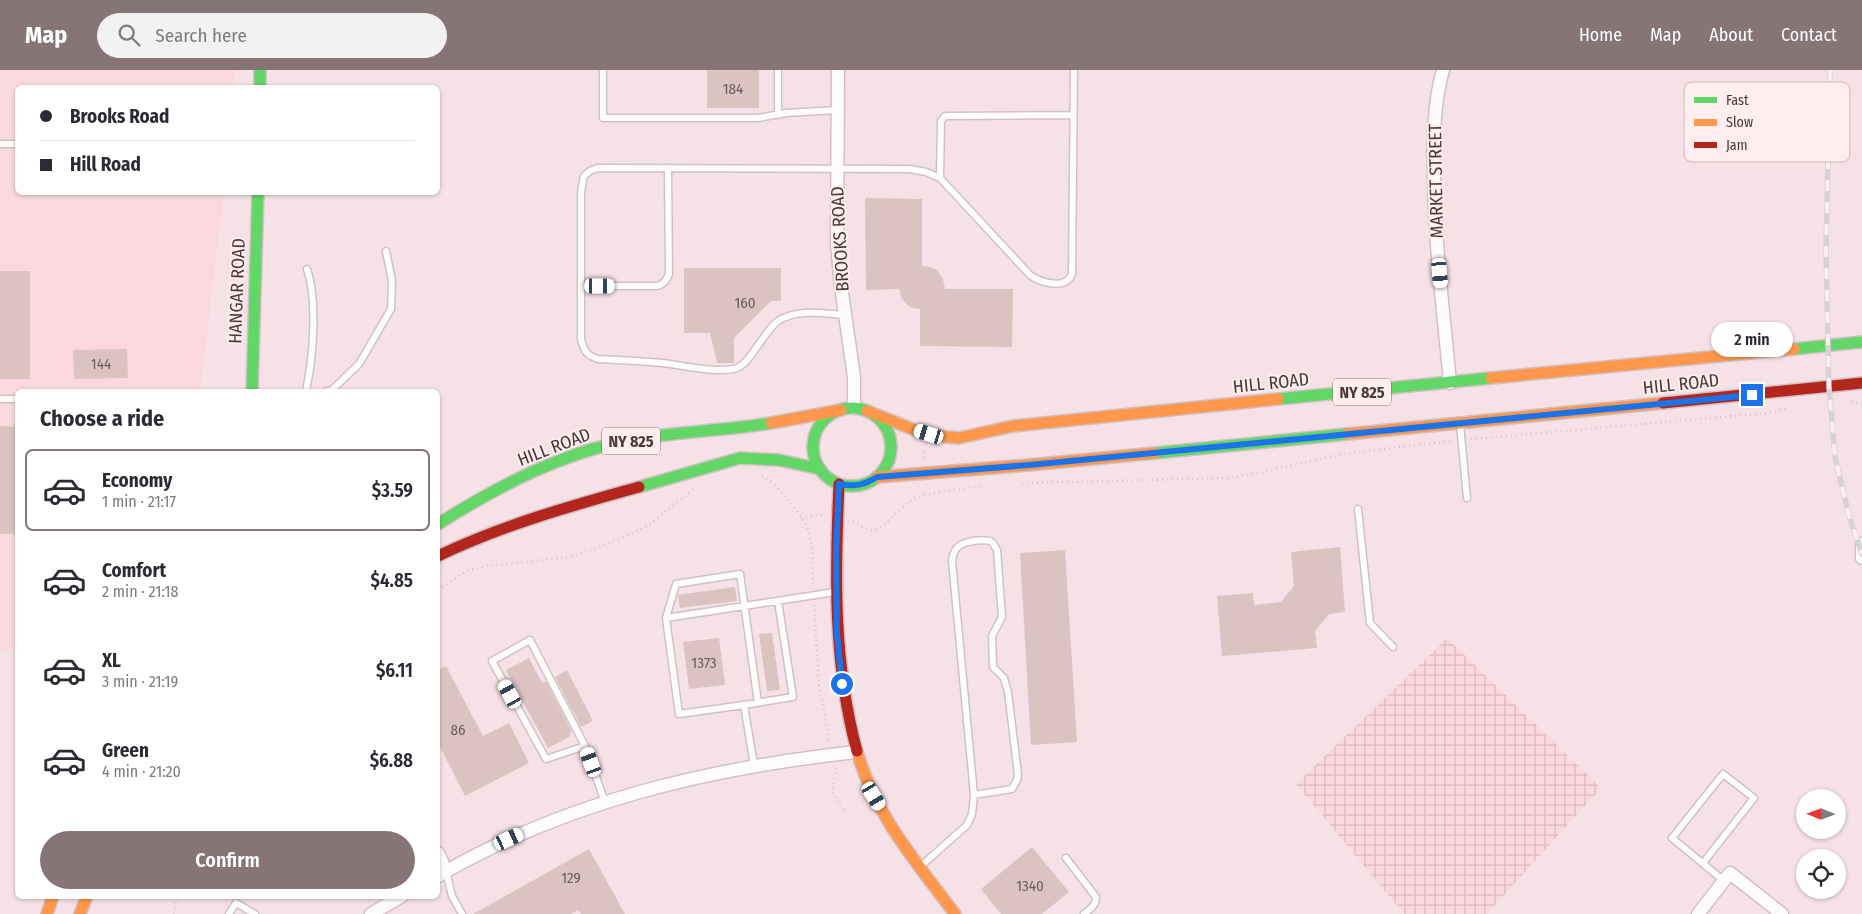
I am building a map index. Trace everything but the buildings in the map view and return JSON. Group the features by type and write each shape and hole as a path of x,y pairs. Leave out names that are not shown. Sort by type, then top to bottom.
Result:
{"main road":[{"path":"260,70 260,85"},
{"name":"HANGAR ROAD","path":"252,389 258,195"},
{"name":"HILL ROAD","path":"867,411 938,436 959,438 1013,426 1039,423 1862,342"},
{"name":"HILL ROAD","path":"877,477 1039,464 1862,383"},
{"path":"820,470 814,458 815,434 821,423 830,415 848,409"},
{"name":"HILL ROAD","path":"440,523 514,481 596,448 672,433 745,427 848,409"},
{"name":"NY 825","path":"848,409 867,411"},
{"path":"867,411 878,418 886,429 890,441 890,455 886,467 877,477"},
{"name":"NY 825","path":"440,555 474,538 553,511 740,458 779,460 820,470 828,478 839,484 852,486 865,484 877,477"},
{"path":"839,484 836,554 837,634 844,701 856,752 874,796 899,838 954,914"},
{"path":"46,914 52,899"},
{"path":"80,914 86,899"}],"street":[{"name":"BROOKS ROAD","path":"838,70 837,244 854,377 848,409"},
{"name":"MARKET STREET","path":"1443,70 1439,85 1433,147 1434,211 1450,383"},
{"path":"1862,544 1862,558"},
{"path":"442,873 536,827 605,802 698,776 754,765 856,752"},
{"path":"1698,914 1730,873 1782,914"},
{"path":"371,914 397,899"}],"lane":[{"path":"603,70 603,118 758,118 837,110"},
{"path":"778,70 778,115"},
{"path":"846,315 802,314 789,316 771,328 746,362 731,369 688,368 665,363 598,359 589,356 584,351 581,339 581,192 584,176 590,170 597,168 910,169 926,172 940,178 1030,275 1043,282 1066,282 1072,274 1074,70"},
{"path":"940,178 940,121 946,116 1074,115"},
{"path":"2,144 15,144"},
{"path":"581,286 657,286 666,281 668,274 668,168"},
{"path":"333,389 359,364 391,309 392,281 386,251"},
{"path":"306,389 312,348 313,310 311,280 307,269"},
{"path":"0,399 15,399"},
{"path":"1460,423 1467,498"},
{"path":"1358,509 1370,623 1393,647"},
{"path":"920,867 967,825 972,814 974,795 952,562 953,552 958,546 966,542 989,540 998,550 1002,617 992,636 993,667 1004,678 1008,692 1018,775 1012,790 974,795"},
{"path":"758,703 740,574 676,584 666,618 679,714 744,705 758,703 792,698 778,601"},
{"path":"666,618 837,592"},
{"path":"585,746 546,759 492,661 530,640 585,746 605,802"},
{"path":"744,705 754,765"},
{"path":"1703,863 1754,798 1723,774 1672,838 1724,881"},
{"path":"1066,858 1096,897 1094,906 1084,914"},
{"path":"442,873 462,914"},
{"path":"229,914 236,903 255,914"}],"path":[{"path":"1848,401 1862,403"},
{"path":"1022,483 1227,478 1252,475 1372,450 1462,440 1768,413 1792,407"},
{"path":"760,476 767,478 802,518 810,537 814,572 819,687 836,771 832,792 844,813"},
{"path":"863,526 870,530 876,530 903,506 914,499 984,486"},
{"path":"440,589 468,572 485,566 571,557 591,550 636,532 650,524 696,488"},
{"path":"802,518 828,513"},
{"path":"174,914 176,899"}],"shaded area":[{"path":"0,70 235,70 235,85 15,85 15,195 224,195 200,389 15,389 15,648 0,651"},
{"path":"1447,638 1601,788 1487,914 1404,914 1296,784"}],"railway":[{"path":"1830,70 1830,82"},
{"path":"1828,162 1826,249 1829,388 1835,457 1849,516 1862,554"}],"traffic: fast":[{"path":"260,70 260,85"},
{"path":"252,389 258,195"},
{"path":"1794,349 1862,342"},
{"path":"1278,399 1491,378"},
{"path":"852,408 867,411 884,425 888,432 891,447 888,462 874,479 867,483 852,486 837,483 820,469 816,462 813,447 816,432 830,415 837,411 852,408"},
{"path":"440,523 507,484 580,453 649,437 771,423"},
{"path":"1155,453 1347,434"},
{"path":"639,487 740,458 779,460 820,469"}],"traffic: slow":[{"path":"1491,378 1794,349"},
{"path":"867,411 915,430 938,436 959,438 1013,426 1278,399"},
{"path":"1347,434 1663,403"},
{"path":"771,423 841,410"},
{"path":"877,477 1155,453"},
{"path":"857,751 874,796 885,817 912,857 955,914"},
{"path":"47,914 52,899"},
{"path":"80,914 86,899"}],"traffic: jam":[{"path":"1663,403 1862,383"},
{"path":"839,484 837,585 840,652 849,718 857,751"},
{"path":"440,555 512,526 562,509 639,487"}],"route":[{"path":"842,684 837,634 836,554 839,484 852,486 865,484 877,477 1029,465 1752,395"}]}
